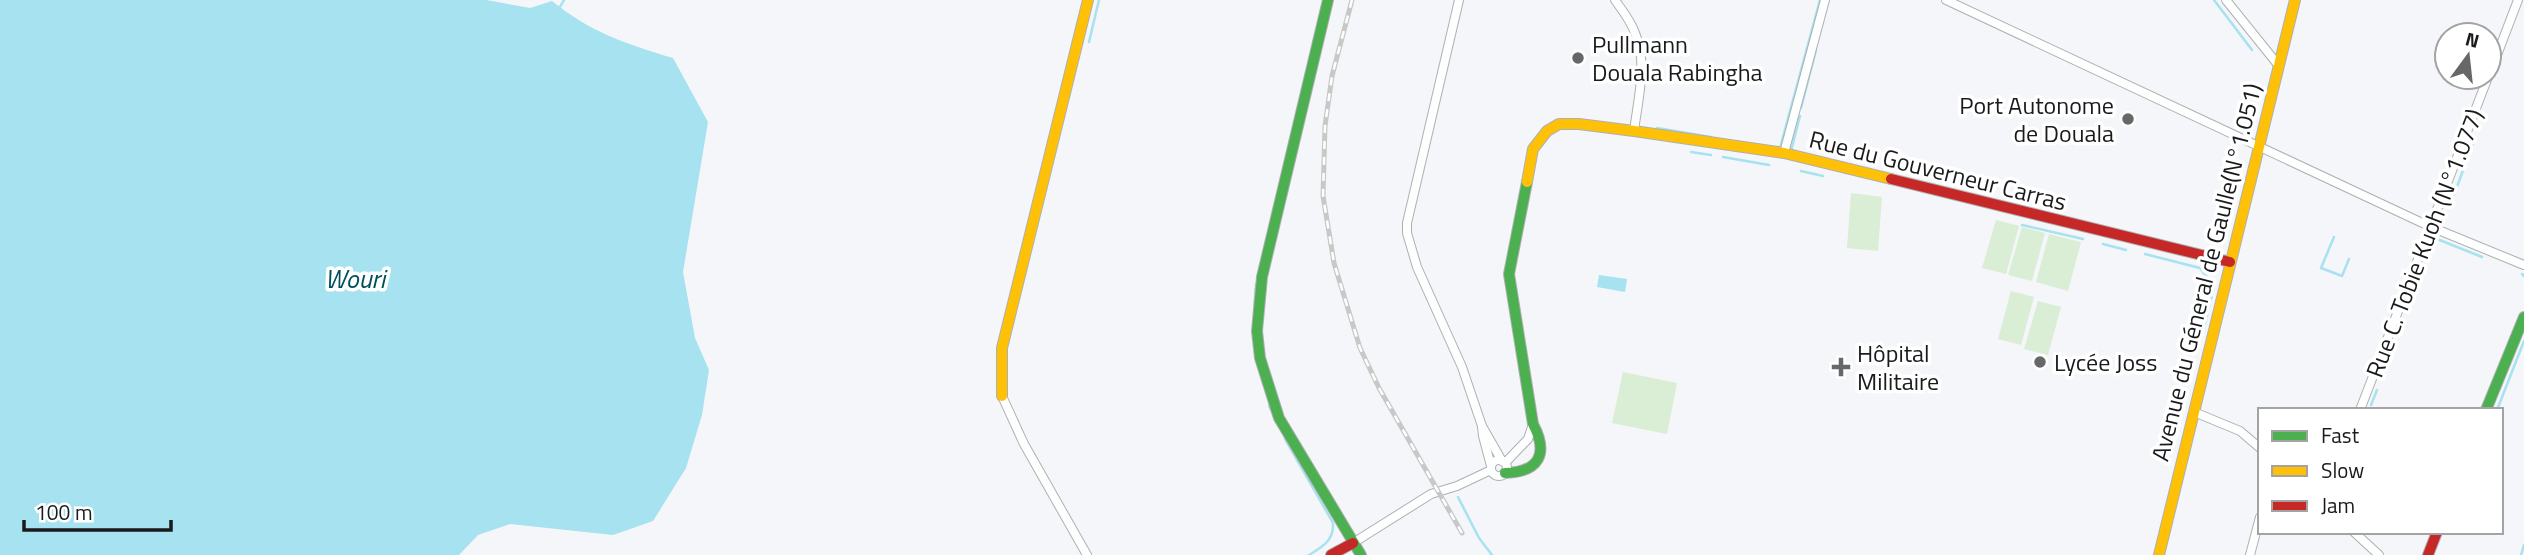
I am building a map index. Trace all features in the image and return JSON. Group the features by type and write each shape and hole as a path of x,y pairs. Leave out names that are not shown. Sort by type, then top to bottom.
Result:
{"street":[{"path":"1087,555 1048,488 1002,396 1002,348 1088,0"},
{"path":"1328,0 1267,253 1257,331 1260,358 1279,418 1360,555"},
{"path":"1459,0 1407,223 1407,233 1418,267 1462,368 1482,425 1504,466"},
{"path":"1615,0 1635,31 1640,48 1642,66 1634,131"},
{"path":"1784,153 1825,0"},
{"path":"1946,0 2431,227 2524,265"},
{"path":"2226,0 2279,66"},
{"name":"Avenue du Géneral de Gaulle(N°1.051)","path":"2159,555 2295,0"},
{"name":"Rue C. Tobie Kuoh (N°1.077)","path":"2503,39 2518,0"},
{"name":"Rue C. Tobie Kuoh (N°1.077)","path":"2361,408 2483,91"},
{"name":"Rue du Gouverneur Carras","path":"1504,466 1525,470 1539,459 1543,442 1533,424 1509,274 1533,149 1547,131 1559,124 1634,131 1784,153 2231,262"},
{"path":"2487,408 2524,317"},
{"path":"2194,412 2240,431 2258,446"},
{"path":"1482,425 1491,468 1495,475 1528,439 1533,424"},
{"path":"1331,555 1431,494 1457,486 1491,468 1495,461 1504,466"},
{"path":"2250,555 2258,525"},
{"path":"2356,534 2379,555"},
{"path":"2428,555 2436,534"}],"green space":[{"path":"1851,193 1882,197 1878,251 1847,248"},
{"path":"1996,220 2019,226 2006,274 1982,268"},
{"path":"2022,227 2045,233 2032,281 2008,275"},
{"path":"2049,234 2081,242 2068,291 2036,282"},
{"path":"2011,291 2034,297 2021,345 1998,339"},
{"path":"2038,301 2061,307 2048,355 2024,349"},
{"path":"1623,372 1677,383 1667,434 1612,423"}],"water":[{"name":"Wouri","path":"0,0 486,0 530,8 552,1 580,21 609,36 673,58 708,122 683,272 695,338 709,370 702,415 686,468 653,521 613,535 510,524 478,535 459,555 0,555"},
{"path":"1599,275 1627,279 1625,292 1597,287"}],"waterway":[{"path":"560,7 564,0"},
{"path":"1089,42 1099,0"},
{"path":"1780,148 1820,0"},
{"path":"2214,0 2252,50"},
{"path":"1801,108 1816,50"},
{"path":"1791,151 1800,116"},
{"path":"1657,128 1711,137"},
{"path":"2454,195 2473,143"},
{"path":"1691,152 1711,155"},
{"path":"1723,157 1769,165"},
{"path":"1801,171 1823,176"},
{"path":"2022,225 2083,239"},
{"path":"2334,237 2321,268 2342,276 2349,259"},
{"path":"2437,239 2482,257"},
{"path":"2103,244 2126,250"},
{"path":"2145,254 2200,268 2214,286 2204,328"},
{"path":"1254,312 1256,284"},
{"path":"2498,408 2524,341"},
{"path":"2371,405 2377,390"},
{"path":"1269,406 1273,414"},
{"path":"1285,439 1333,523 1329,539 1309,555"},
{"path":"1458,497 1479,538 1492,555"},
{"path":"2521,555 2524,545"}],"railway":[{"path":"1352,0 1332,76 1325,126 1323,196 1334,263 1360,348 1379,388 1462,533"}],"traffic: fast":[{"path":"1328,0 1262,277 1257,331 1260,358 1279,418 1361,555"},
{"path":"1505,473 1517,472 1533,465 1540,452 1509,274 1527,182"},
{"path":"2487,408 2524,317"}],"traffic: slow":[{"path":"1002,396 1002,348 1088,0"},
{"path":"2159,555 2295,0"},
{"path":"1527,182 1533,149 1547,131 1559,124 1634,131 1784,153 1891,179"}],"traffic: jam":[{"path":"1891,179 2230,262"},
{"path":"2428,555 2436,534"},
{"path":"1331,555 1353,543"}],"place":[{"name":"Pullmann Douala Rabingha","path":"1578,58"},
{"name":"Port Autonome de Douala","path":"2128,119"},
{"name":"Lycée Joss","path":"2040,362"},
{"name":"Hôpital Militaire","path":"1841,367"}]}
